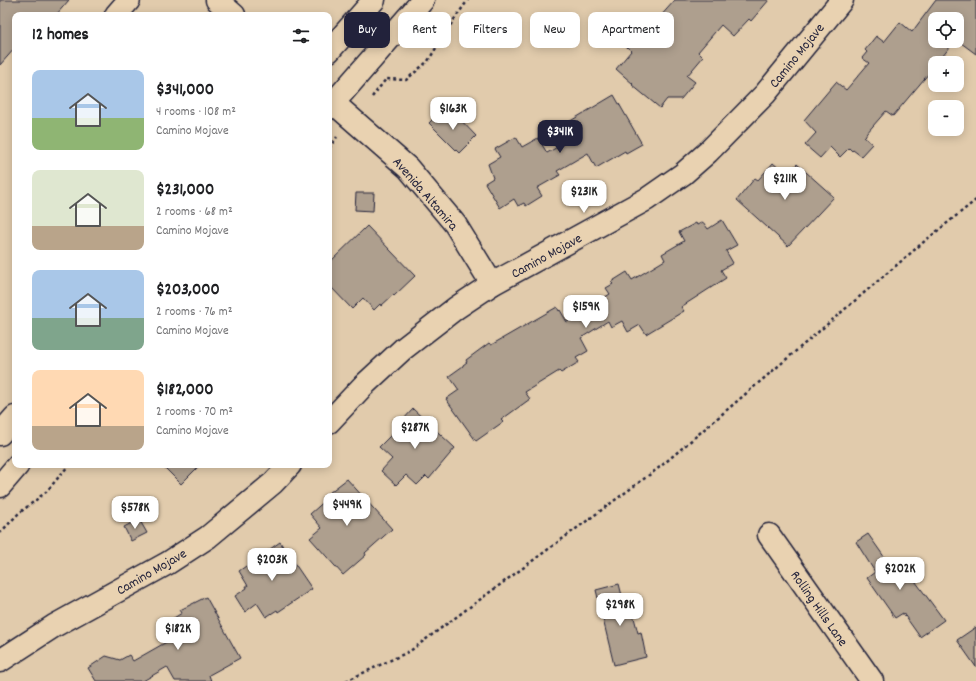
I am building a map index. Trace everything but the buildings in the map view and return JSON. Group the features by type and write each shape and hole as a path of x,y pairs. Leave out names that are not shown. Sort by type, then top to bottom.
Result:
{"street":[{"path":"119,12 129,0"},
{"path":"217,0 231,12"},
{"path":"332,48 374,0"},
{"path":"332,102 423,0"},
{"name":"Camino Mojave","path":"332,419 363,386 413,340 456,308 492,284 647,199 683,174 708,152 765,94 842,0"},
{"name":"Avenida Altamira","path":"332,104 408,168 455,224 492,284"},
{"path":"0,434 12,420"},
{"path":"0,486 15,468"},
{"name":"Camino Mojave","path":"0,661 54,626 161,567 208,537 273,483 287,468"},
{"name":"Rolling Hills Lane","path":"769,536 872,681"}],"path":[{"path":"372,97 386,79 406,80 428,61 468,0"},
{"path":"332,144 337,137"},
{"path":"346,681 410,651 660,467 926,240 976,200"},
{"path":"0,533 18,514 46,492 66,468"}]}
